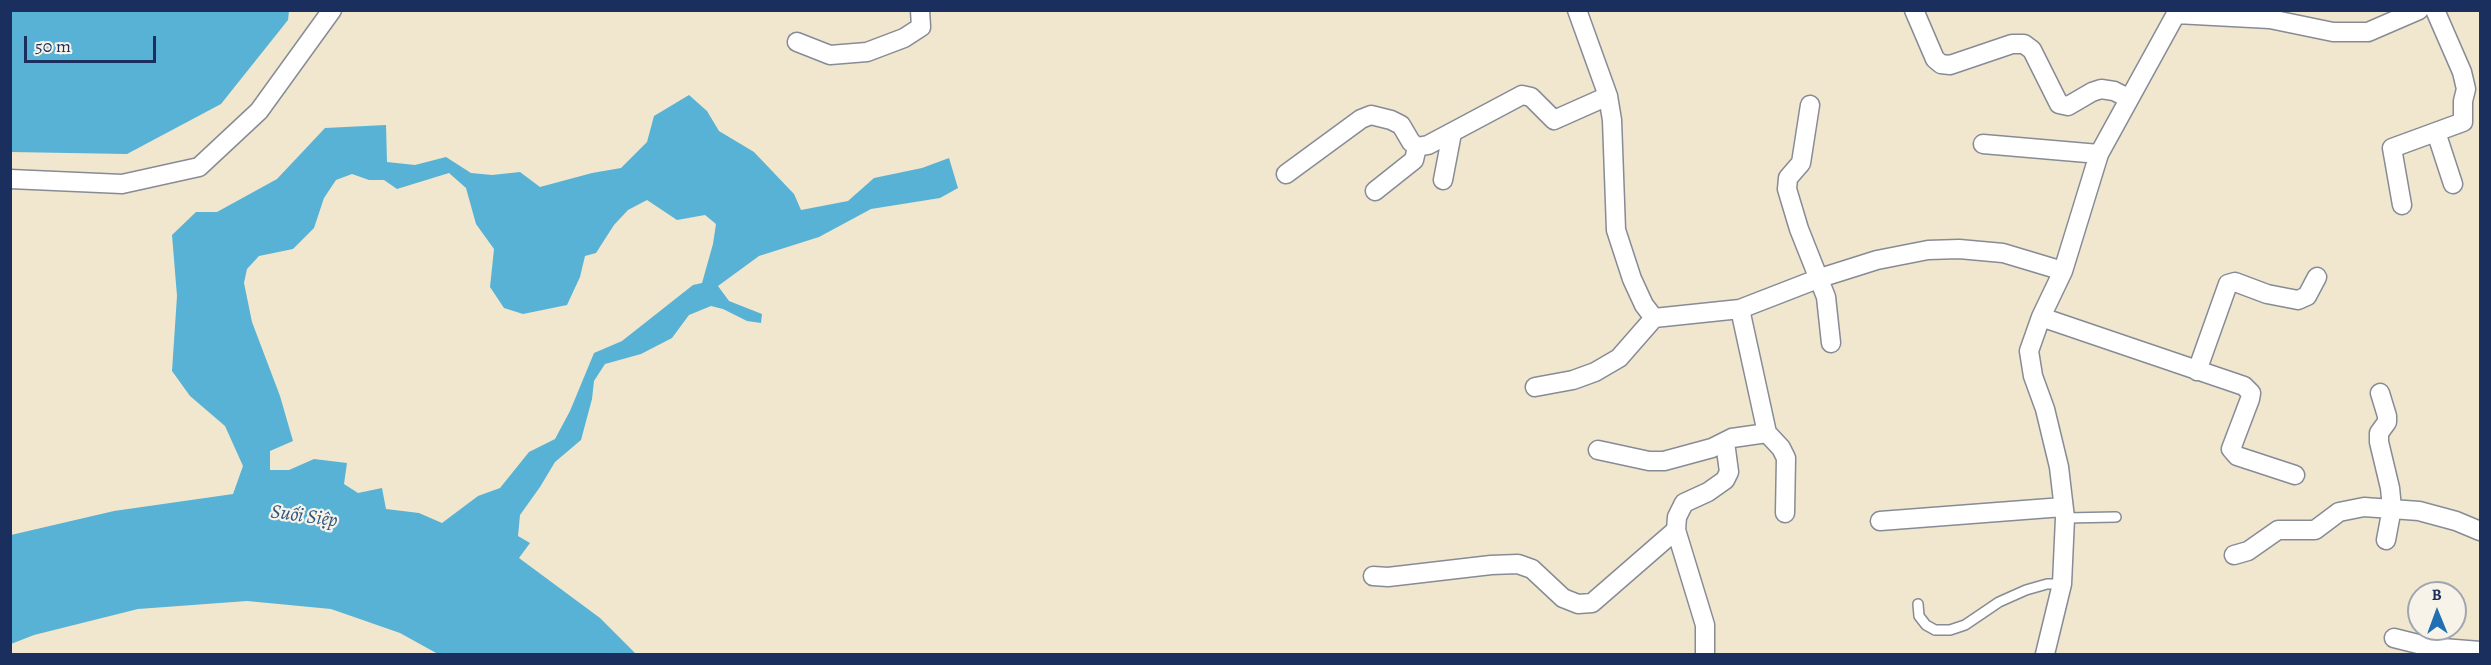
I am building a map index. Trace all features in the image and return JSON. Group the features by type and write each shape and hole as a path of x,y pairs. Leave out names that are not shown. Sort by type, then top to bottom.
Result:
{"street":[{"path":"10,179 122,184 199,167 259,111 332,10"},
{"path":"797,42 830,55 867,52 904,38 921,27 920,10"},
{"path":"1577,10 1608,96 1612,120 1616,230 1632,279 1644,305 1654,318"},
{"path":"1914,10 1935,59 1941,64 1950,65 2012,44 2024,44 2032,51 2058,104 2068,106 2101,89 2114,91 2128,98"},
{"path":"2045,654 2062,584 2064,512 2059,467 2045,409 2033,376 2030,351 2041,317 2063,271 2098,154 2149,64 2175,12 2270,19 2332,32 2368,32 2419,10"},
{"path":"2402,205 2392,148 2463,122 2463,101 2466,89 2462,72 2435,10"},
{"path":"1286,174 1361,119 1371,115 1401,125 1411,142 1417,147 1428,146 1522,96 1531,97 1554,120 1608,96"},
{"path":"1810,105 1801,163 1788,178 1787,189 1799,229 1826,297 1831,343"},
{"path":"2436,132 2453,184"},
{"path":"1443,180 1452,133"},
{"path":"1983,144 2098,154"},
{"path":"1375,191 1414,160 1417,147"},
{"path":"1535,387 1574,380 1595,372 1618,358 1654,318 1740,309 1820,278 1877,260 1928,250 1959,249 2003,253 2063,271"},
{"path":"2197,371 2228,284 2235,282 2267,294 2298,300 2307,296 2314,287 2317,277"},
{"path":"1740,309 1767,433 1781,448 1786,458 1785,513"},
{"path":"2041,317 2244,386 2251,393 2231,449 2237,456 2295,475"},
{"path":"2380,393 2387,416 2379,433 2379,442 2390,488 2392,508 2386,540"},
{"path":"1598,450 1648,461 1664,461 1732,438 1767,433"},
{"path":"1705,654 1706,626 1676,530 1677,517 1684,503 1708,492 1725,480 1729,472 1725,442"},
{"path":"2234,555 2253,548 2278,530 2315,530 2339,512 2364,507 2420,512 2456,521 2481,531"},
{"path":"1880,520 2064,512"},
{"path":"1373,576 1388,577 1518,564 1532,569 1563,598 1578,604 1592,603 1676,530"},
{"path":"2394,638 2430,647 2481,651"}],"lane":[{"path":"2064,512 2116,517"},
{"path":"1918,604 1919,616 1926,625 1935,630 1950,630 1965,625 1999,602 2026,590 2047,584 2062,584"}],"water":[{"path":"11,10 289,11 288,20 221,104 127,154 11,152"},
{"name":"Suối Siệp","path":"689,95 707,111 719,131 754,152 794,194 801,210 848,201 874,178 922,168 949,158 958,188 940,198 871,209 819,237 759,256 718,286 729,301 762,314 761,323 747,321 723,309 711,306 689,315 672,338 641,354 605,364 594,381 592,399 581,440 555,462 520,515 518,536 530,543 519,558 600,618 636,654 438,654 400,633 331,609 247,601 138,609 34,635 11,644 11,535 114,511 233,494 243,466 225,426 190,396 172,371 177,296 172,235 196,212 217,212 277,179 325,128 386,125 387,162 415,165 446,157 471,173 492,175 520,172 540,187 621,168 647,142 654,116","holes":["449,173 466,188 476,224 494,249 490,287 504,308 523,314 567,305 580,277 585,256 596,253 614,225 628,210 647,200 677,220 705,215 716,224 702,283 693,285 622,341 594,353 570,411 555,439 529,452 500,488 478,496 442,523 419,513 386,509 382,488 358,493 344,484 347,463 314,459 289,470 270,470 270,451 293,441 280,396 252,322 244,283 247,269 259,256 293,249 314,228 324,198 336,180 352,174 369,180 384,180 397,189"]}]}
